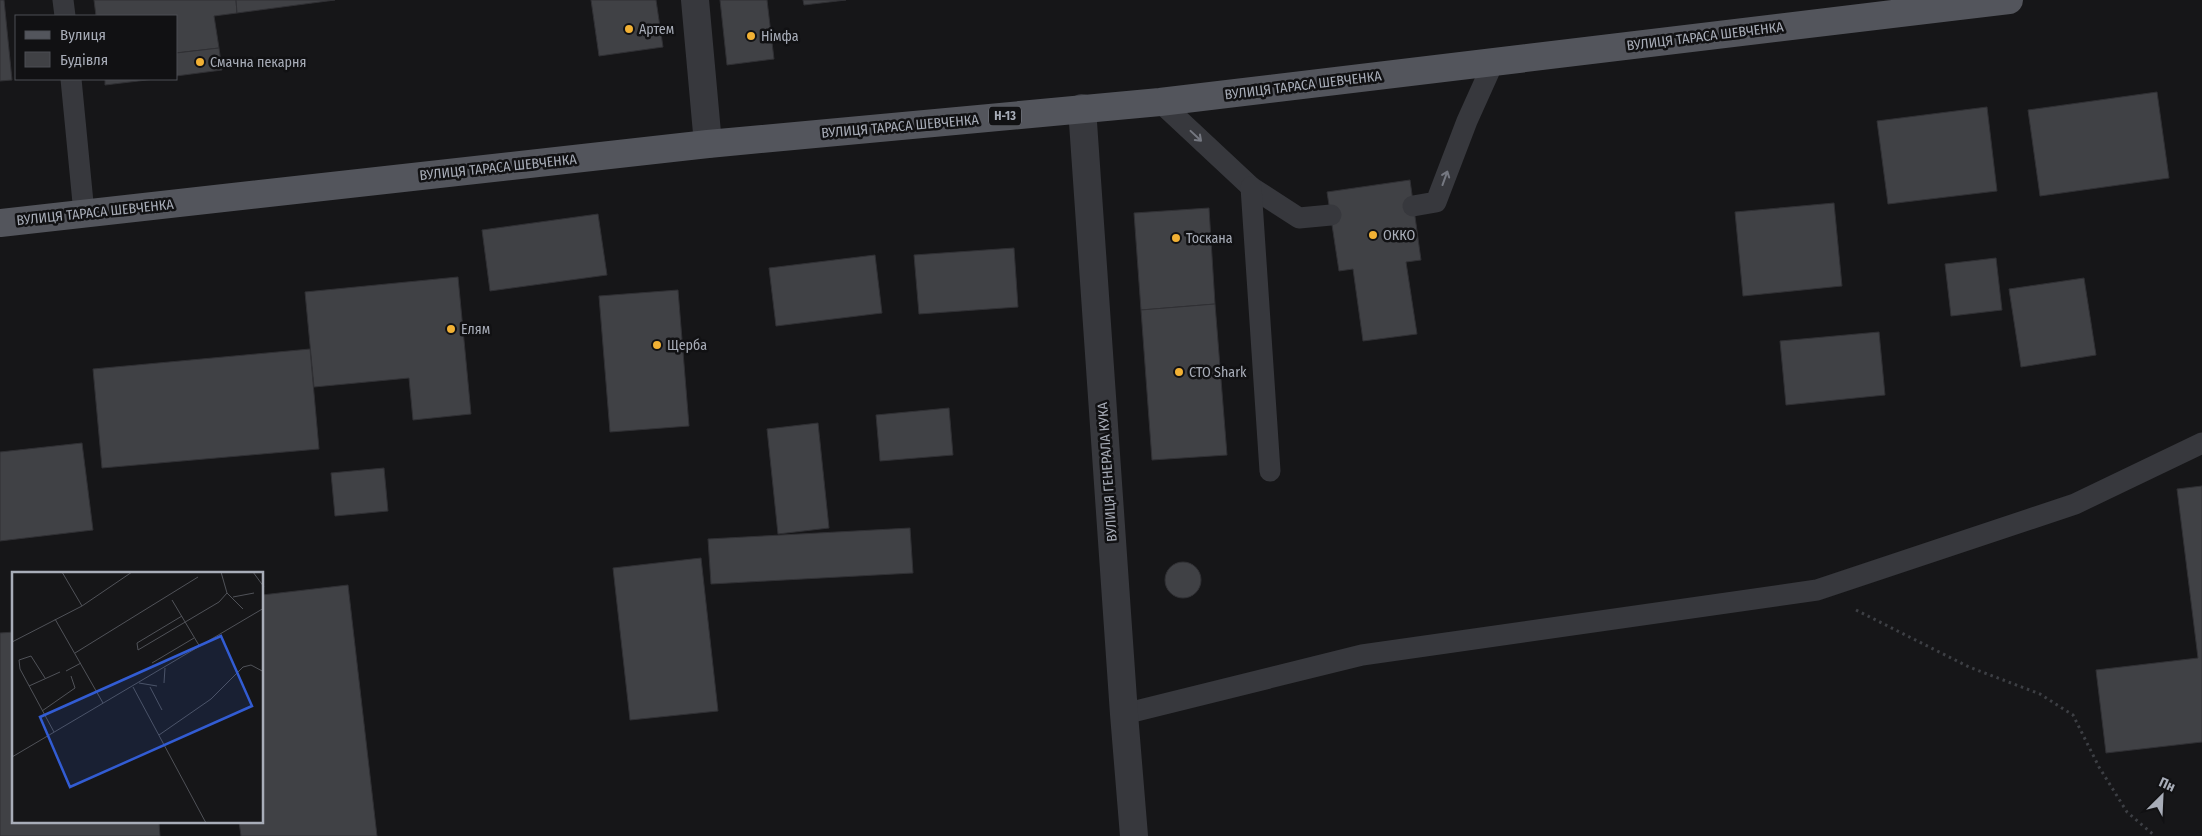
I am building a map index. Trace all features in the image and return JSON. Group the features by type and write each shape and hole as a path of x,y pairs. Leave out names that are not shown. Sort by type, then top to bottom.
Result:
{"main road":[{"name":"ВУЛИЦЯ ТАРАСА ШЕВЧЕНКА","path":"0,223 708,144 1160,102 1494,62 1936,4 2009,0"}],"street":[{"path":"695,0 708,144"},
{"name":"ВУЛИЦЯ ГЕНЕРАЛА КУКА","path":"1082,108 1134,836"}],"lane":[{"path":"63,0 65,15"},
{"path":"1413,206 1436,202 1467,121 1494,62"},
{"path":"71,80 84,213"},
{"path":"1160,102 1251,187 1299,218 1331,215"},
{"path":"1251,187 1270,471"},
{"path":"1124,714 1362,655 1817,590 2075,504 2202,443"}],"path":[{"path":"1817,590 1969,667 2040,694 2073,715 2099,768 2127,812 2155,836"}],"building":[{"path":"0,0 4,0 12,80 0,81"},
{"path":"94,0 236,0 237,13 214,16 219,48 178,53 178,15 96,15"},
{"path":"236,0 335,0 237,13"},
{"path":"591,0 656,0 663,47 599,56"},
{"path":"720,0 767,0 774,59 727,65"},
{"path":"803,0 846,0 804,5"},
{"path":"219,48 222,70 178,76 178,53"},
{"path":"105,80 147,80 105,85"},
{"path":"2157,92 2169,178 2040,196 2028,110"},
{"path":"1987,107 1997,191 1888,204 1877,121"},
{"path":"1410,180 1421,260 1406,262 1417,334 1363,341 1353,269 1339,271 1327,192"},
{"path":"1834,203 1842,286 1743,296 1735,212"},
{"path":"1209,208 1215,304 1141,310 1134,213"},
{"path":"598,214 607,275 490,291 482,230"},
{"path":"1014,248 1018,307 919,314 914,255"},
{"path":"875,255 882,313 776,326 769,268"},
{"path":"1996,258 2002,310 1951,316 1945,264"},
{"path":"458,277 471,414 413,420 409,378 314,387 305,292"},
{"path":"2084,278 2096,355 2021,367 2009,289"},
{"path":"678,290 689,426 610,432 599,296"},
{"path":"1215,304 1227,455 1152,460 1141,310"},
{"path":"1879,332 1885,395 1786,405 1780,341"},
{"path":"310,349 319,449 102,468 93,369"},
{"path":"949,408 953,455 880,461 876,415"},
{"path":"818,423 829,528 778,534 767,429"},
{"path":"82,443 93,530 0,541 0,452"},
{"path":"384,468 388,511 335,516 331,473"},
{"path":"2202,486 2202,742 2106,753 2096,670 2198,658 2177,489"},
{"path":"910,528 913,573 711,584 708,539"},
{"path":"701,558 718,711 630,720 613,568"},
{"path":"1183,562 1190,563 1196,567 1200,573 1200,587 1196,593 1190,597 1183,598 1176,597 1170,593 1166,587 1165,580 1166,573 1170,567 1176,563"},
{"path":"348,585 377,836 241,836 239,824 264,824 264,595"},
{"path":"12,632 12,824 159,824 160,836 0,836 0,633"}],"place":[{"name":"Артем","path":"629,29"},
{"name":"Німфа","path":"751,36"},
{"name":"Смачна пекарня","path":"200,62"},
{"name":"ОККО","path":"1373,235"},
{"name":"Тоскана","path":"1176,238"},
{"name":"Елям","path":"451,329"},
{"name":"Щерба","path":"657,345"},
{"name":"СТО Shark","path":"1179,372"}]}
